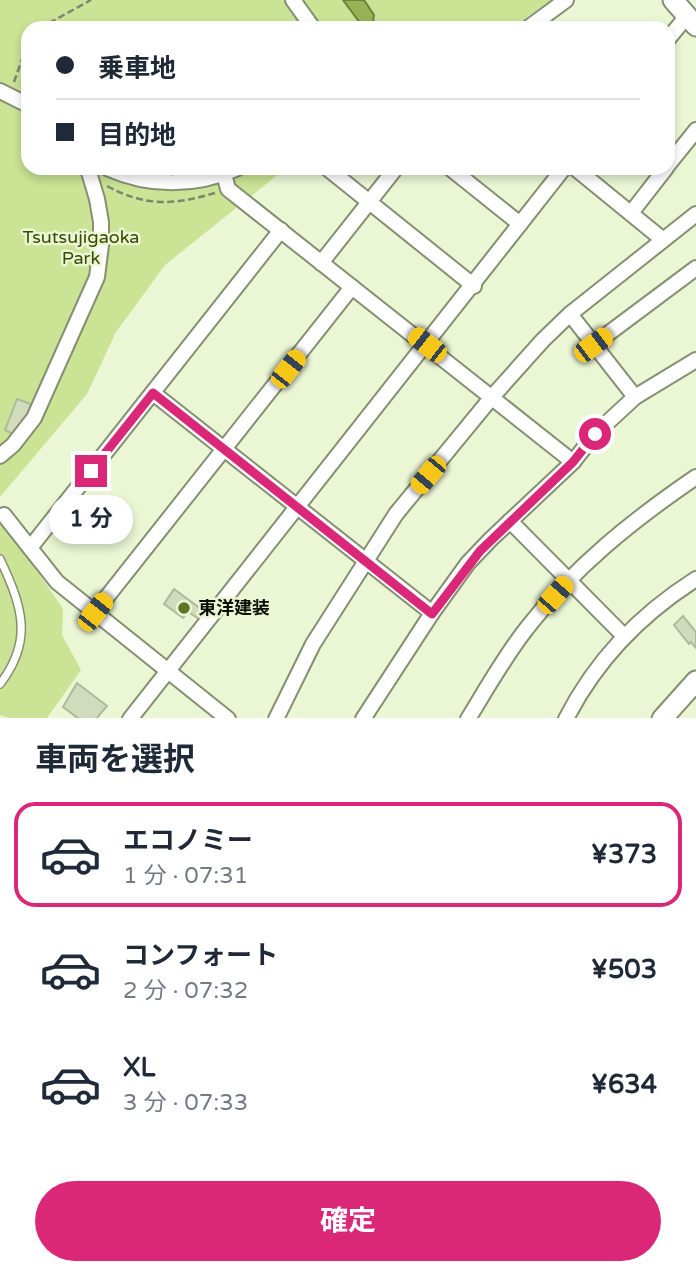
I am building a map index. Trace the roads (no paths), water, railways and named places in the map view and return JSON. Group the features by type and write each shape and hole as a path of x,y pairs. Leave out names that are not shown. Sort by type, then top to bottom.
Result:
{"street":[{"path":"293,0 308,21"},
{"path":"538,21 566,0"},
{"path":"673,0 692,21 675,34"},
{"path":"5,93 21,101"},
{"path":"675,158 696,130"},
{"path":"0,456 34,418 97,276 101,222 90,175"},
{"path":"125,175 160,183 188,183 217,175"},
{"path":"230,175 228,189 573,462"},
{"path":"336,175 474,286"},
{"path":"321,263 390,175"},
{"path":"459,175 520,224"},
{"path":"131,718 474,286 558,175"},
{"path":"584,175 662,239"},
{"path":"631,213 662,175"},
{"path":"276,718 313,644 396,514 492,397 570,314 696,214"},
{"path":"30,548 281,230"},
{"path":"593,345 696,268"},
{"path":"95,612 352,287"},
{"path":"570,314 635,397"},
{"path":"364,718 468,563 573,462 595,434 635,397 696,359"},
{"path":"153,393 432,614"},
{"path":"469,718 527,628 569,579 612,537 696,477"},
{"path":"4,519 57,582 227,718"},
{"path":"510,521 624,636"},
{"path":"567,718 596,668 624,636 659,605 696,579"},
{"path":"663,718 696,681"}],"lane":[{"path":"0,559 23,627 21,644 11,669 0,684"}],"place":[{"name":"東洋建装","path":"184,608"}],"park label":[{"name":"Tsutsujigaoka Park","path":"81,247"}]}
